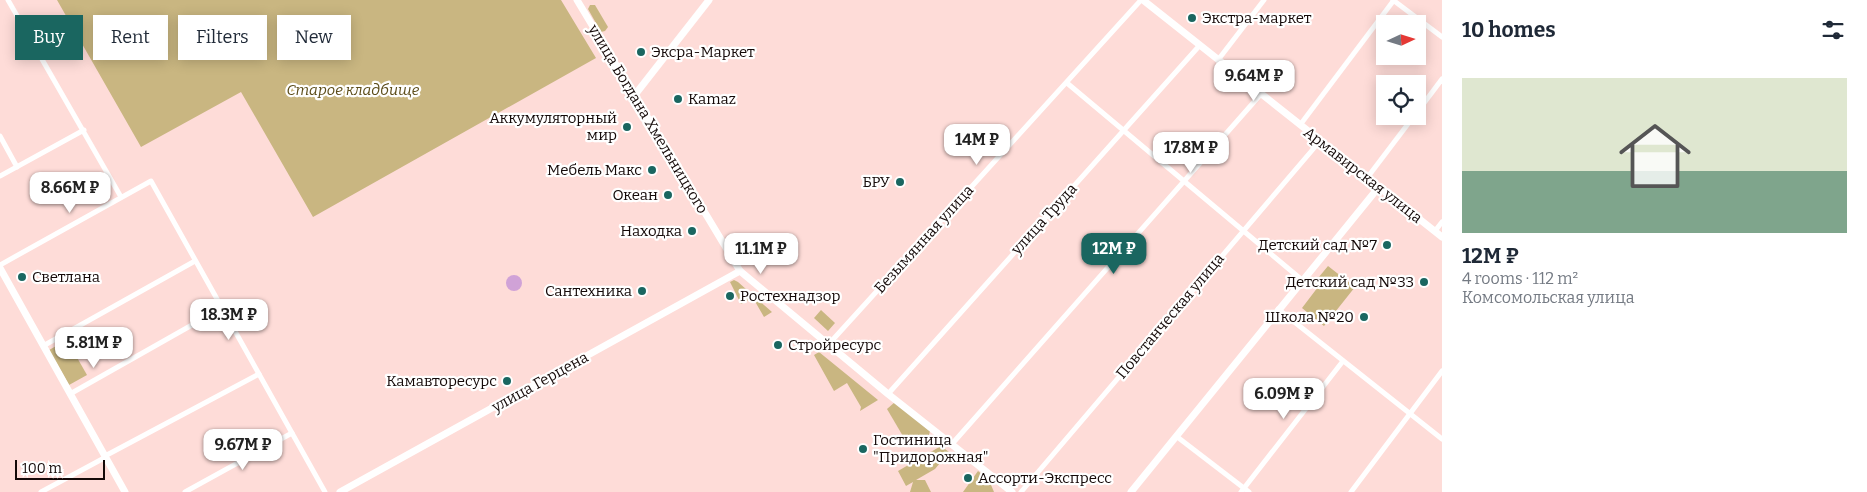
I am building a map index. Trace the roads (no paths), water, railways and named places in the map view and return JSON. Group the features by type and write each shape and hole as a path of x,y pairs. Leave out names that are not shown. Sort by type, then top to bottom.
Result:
{"street":[{"path":"8,0 84,130 121,198"},
{"name":"улица Богдана Хмельницкого","path":"577,0 740,271 888,394 1012,492"},
{"path":"634,96 709,0"},
{"name":"Армавирская улица","path":"1142,0 1442,237"},
{"name":"Безымянная улица","path":"828,345 1142,0"},
{"path":"1218,60 1264,0"},
{"path":"1300,124 1394,0 1442,37"},
{"name":"улица Труда","path":"888,394 1200,45"},
{"path":"1426,101 1442,79"},
{"path":"1067,83 1302,280"},
{"path":"952,444 1261,94"},
{"path":"1367,178 1407,125"},
{"path":"0,176 84,130"},
{"path":"0,136 17,167"},
{"name":"Повстанческая улица","path":"1021,492 1320,140"},
{"path":"125,492 0,267 151,181 325,492"},
{"path":"1131,492 1378,188"},
{"path":"1435,231 1442,222"},
{"path":"44,346 196,261"},
{"name":"улица Герцена","path":"340,492 740,271"},
{"path":"70,394 222,308"},
{"path":"1278,309 1442,439"},
{"path":"1176,436 1245,491 1343,361"},
{"path":"1351,492 1442,371"},
{"path":"41,492 259,374"},
{"path":"184,492 292,433"}],"place":[{"name":"Экстра-маркет","path":"1192,18"},
{"name":"Эксра-Маркет","path":"641,52"},
{"name":"Kamaz","path":"678,99"},
{"name":"Аккумуляторный мир","path":"627,127"},
{"name":"Мебель Макс","path":"652,170"},
{"name":"БРУ","path":"900,182"},
{"name":"Океан","path":"668,195"},
{"name":"Находка","path":"692,231"},
{"name":"Детский сад №7","path":"1387,245"},
{"name":"Светлана","path":"22,277"},
{"name":"Детский сад №33","path":"1424,282"},
{"name":"Сантехника","path":"642,291"},
{"name":"Ростехнадзор","path":"730,296"},
{"name":"Школа №20","path":"1364,317"},
{"name":"Стройресурс","path":"778,345"},
{"name":"Камавторесурс","path":"507,381"},
{"name":"Гостиница \"Придорожная\"","path":"863,449"},
{"name":"Ассорти-Экспресс","path":"968,478"}],"park label":[{"name":"Старое кладбище","path":"353,90"}]}
